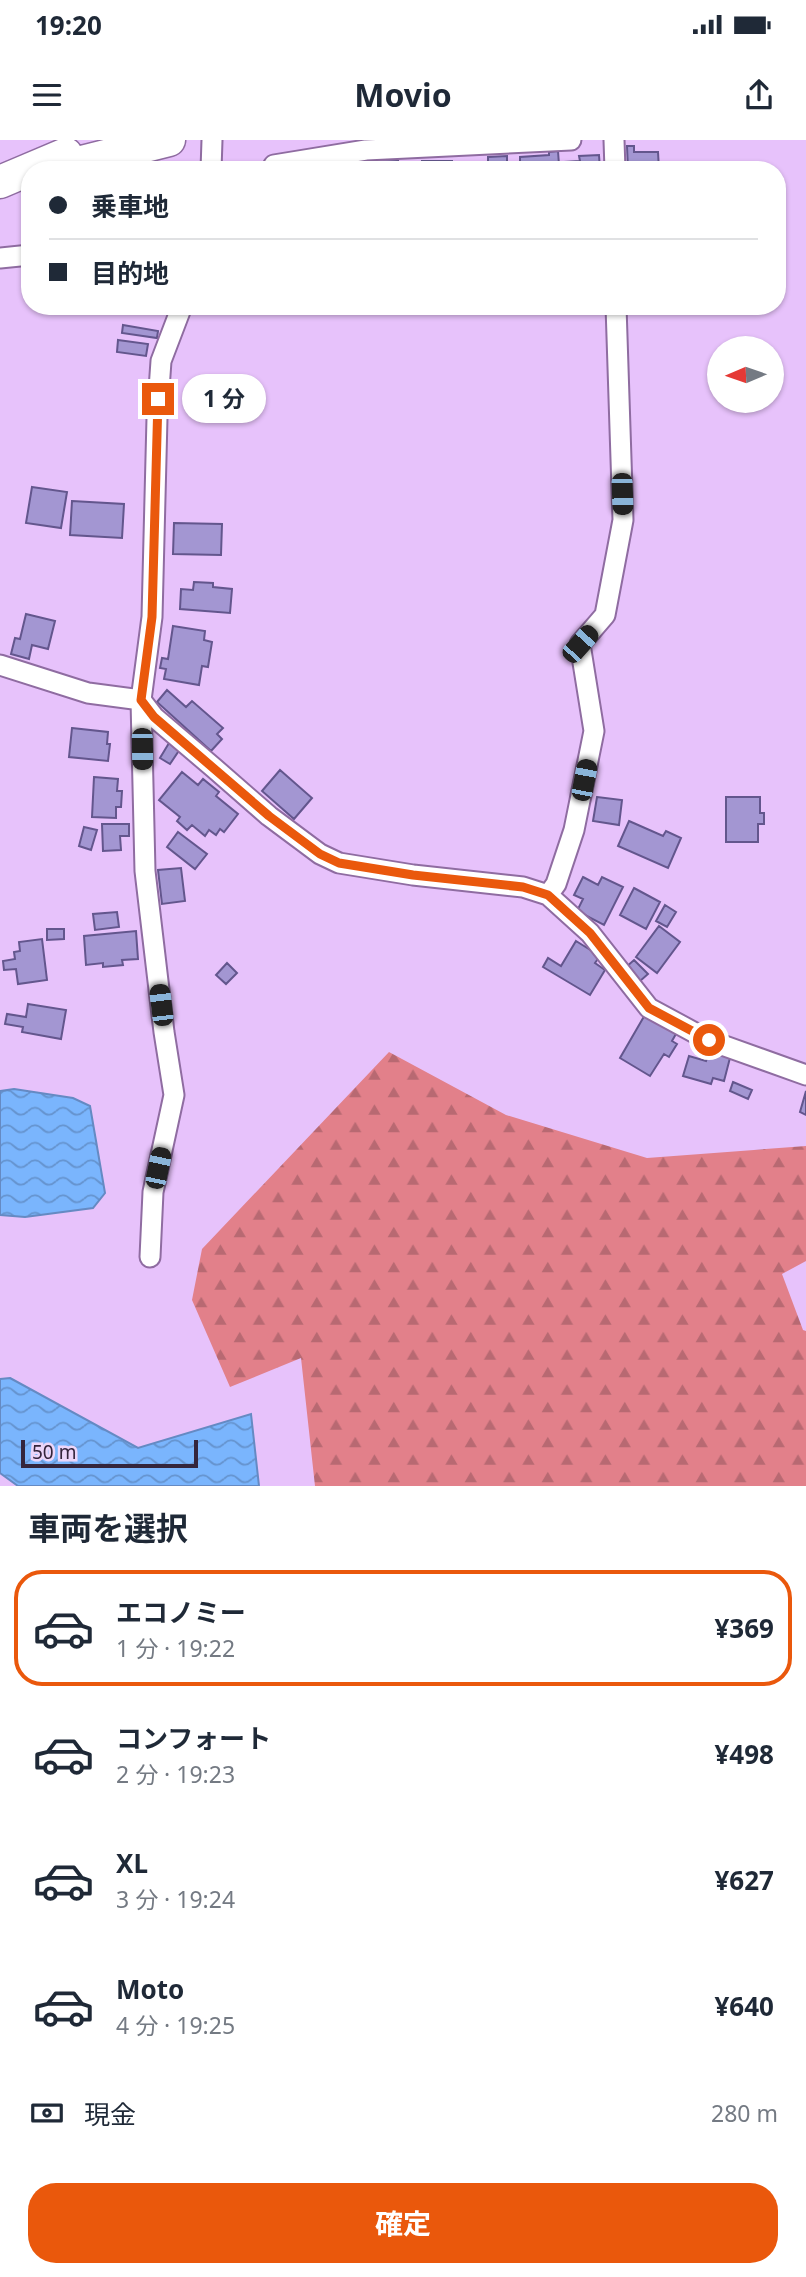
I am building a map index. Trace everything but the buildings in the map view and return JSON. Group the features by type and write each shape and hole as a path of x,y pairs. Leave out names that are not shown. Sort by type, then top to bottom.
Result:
{"main road":[{"path":"49,161 80,148 112,140"},
{"path":"86,161 169,140"},
{"path":"0,182 21,173"},
{"path":"0,182 21,177"}],"street":[{"path":"211,161 212,140"},
{"path":"299,161 366,150 571,140"},
{"path":"614,140 615,161"},
{"path":"0,258 21,256"},
{"path":"150,1257 153,1192 174,1095 145,871 141,700 152,617 156,431 161,361 179,315"},
{"path":"548,895 556,884 574,830 594,731 580,644 605,615 623,520 616,315"},
{"path":"0,665 89,693 141,700 154,717 269,816 339,863 413,875 523,887 548,895 590,933 649,1008 709,1040 806,1075"}],"green space":[{"path":"389,1052 506,1115 647,1158 806,1146 806,1261 782,1274 803,1330 806,1331 806,1486 315,1486 301,1358 230,1387 192,1300 202,1249"}],"water":[{"path":"14,1089 73,1098 90,1106 105,1193 93,1208 25,1217 0,1215 0,1091"},
{"path":"10,1378 138,1448 251,1414 259,1486 18,1486 0,1473 0,1379"}],"route":[{"path":"158,399 152,617 141,700 154,717 269,816 320,854 339,863 413,875 523,887 548,895 590,933 649,1008 709,1040"}]}
